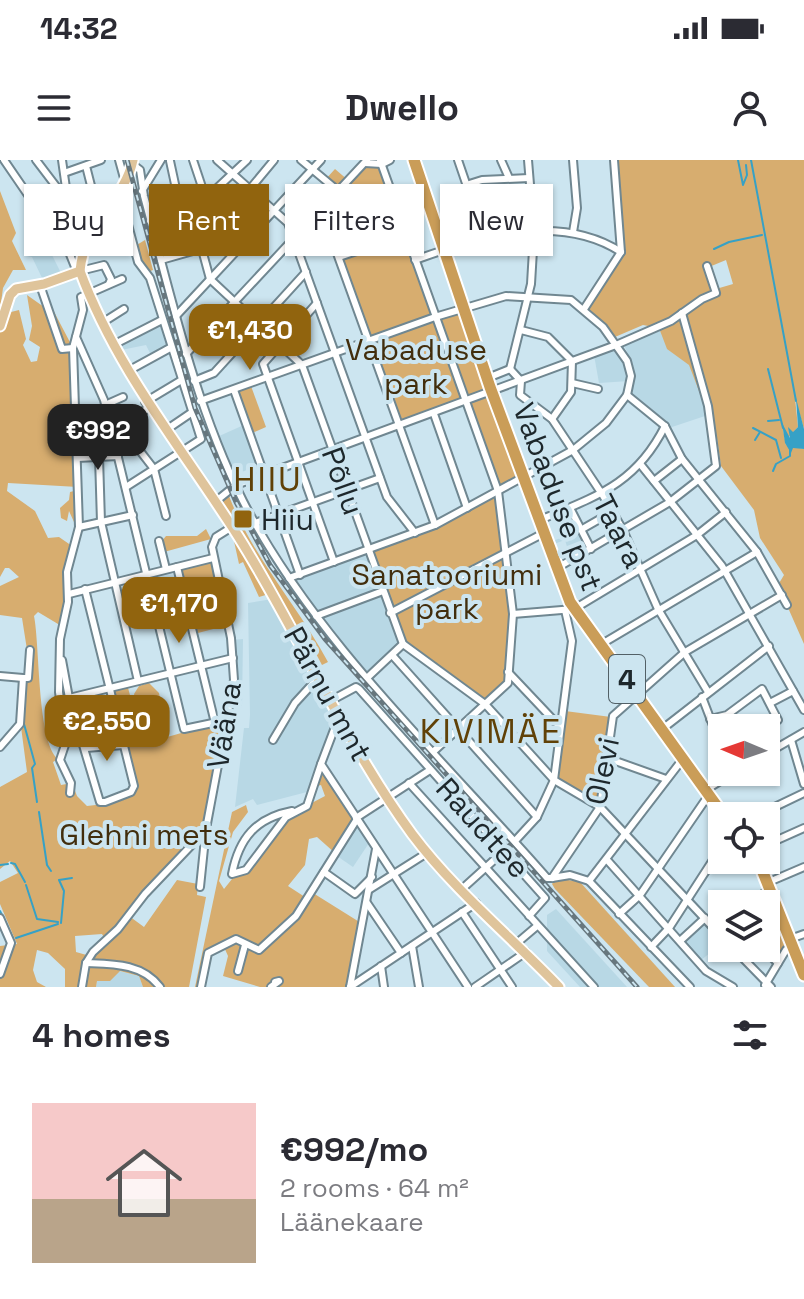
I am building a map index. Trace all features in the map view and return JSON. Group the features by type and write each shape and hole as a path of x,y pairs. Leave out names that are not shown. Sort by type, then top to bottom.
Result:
{"highway":[{"name":"Vabaduse pst","path":"416,160 440,236"},
{"name":"Vabaduse pst","path":"446,256 571,609 601,644 707,793"},
{"name":"Vabaduse pst","path":"464,308 494,391"},
{"name":"Vabaduse pst","path":"661,729 714,802"},
{"path":"765,874 804,967"},
{"path":"795,940 804,975"}],"main road":[{"path":"125,182 133,162"},
{"path":"0,326 12,292 21,286 39,286 77,269 82,256"},
{"name":"Pärnu mnt","path":"77,269 115,344 132,370 147,405 218,500 222,512 387,798 427,853 559,987"}],"street":[{"path":"4,160 41,214 63,237 77,269 101,262 111,279 109,284"},
{"path":"36,160 54,184"},
{"path":"62,160 66,184"},
{"path":"64,173 101,160"},
{"path":"119,160 125,182"},
{"path":"142,191 161,160 171,160 175,184"},
{"path":"193,160 202,184"},
{"path":"217,160 244,184"},
{"path":"223,184 247,160"},
{"path":"254,184 274,160"},
{"path":"301,160 329,184"},
{"path":"176,316 321,160"},
{"path":"345,184 366,161 390,160"},
{"path":"458,160 466,184"},
{"path":"501,160 509,178"},
{"path":"528,160 530,184"},
{"path":"573,160 577,208 573,232"},
{"path":"584,309 621,252 614,160"},
{"name":"Raudtee","path":"133,162 140,170 149,217"},
{"path":"381,162 389,184"},
{"path":"84,164 90,184"},
{"path":"472,184 529,178"},
{"path":"269,205 285,220"},
{"path":"553,233 592,236 621,252"},
{"path":"126,487 201,439 180,381 150,278 138,262 133,244"},
{"path":"186,354 285,249"},
{"path":"415,260 440,251"},
{"name":"Raudtee","path":"160,256 200,401 255,523 289,578 316,616 368,677 547,878 552,878"},
{"path":"161,260 174,256"},
{"path":"203,256 210,279"},
{"path":"300,256 387,497 415,533"},
{"path":"414,256 498,491 513,614 508,672 511,681 560,727"},
{"path":"510,369 530,296 533,256"},
{"path":"339,257 435,525"},
{"path":"218,500 236,485 616,345 682,313 712,291 707,266"},
{"path":"194,381 214,373 306,272"},
{"path":"70,793 71,783 60,760 64,746 60,657 69,594 67,572 79,527 73,348 83,310 81,297 122,279"},
{"name":"Põllu","path":"210,279 302,365 403,644"},
{"path":"39,286 62,349 73,348"},
{"path":"200,401 435,317 503,296 571,300 584,309 627,361 631,376 627,395 612,416 573,450 435,525 289,578"},
{"path":"317,303 264,361 334,562"},
{"path":"105,321 124,309"},
{"path":"558,567 670,502 716,466 715,444 682,313"},
{"path":"115,344 162,320"},
{"path":"521,330 548,337 572,361 572,383 566,401 552,419"},
{"path":"76,337 105,405 184,729 227,720"},
{"path":"132,370 170,348"},
{"path":"490,377 510,369"},
{"path":"510,369 521,381"},
{"path":"76,433 111,429 180,381"},
{"name":"Taara","path":"521,381 520,395 552,419 623,530 658,609 705,695 709,714"},
{"path":"572,383 598,389"},
{"path":"234,390 300,575"},
{"path":"627,395 665,426 682,459 757,552 787,605"},
{"path":"105,405 123,397"},
{"path":"166,430 191,413"},
{"path":"434,414 467,508"},
{"path":"390,613 506,552 570,508 602,494 641,465 665,426"},
{"path":"116,447 130,438 154,469 166,516"},
{"path":"77,458 118,456"},
{"path":"99,457 101,522 138,681"},
{"path":"654,481 682,459"},
{"path":"641,465 725,570 804,710"},
{"path":"255,523 380,478"},
{"path":"570,508 591,549"},
{"path":"582,529 612,512"},
{"path":"513,614 571,609 697,535 726,512"},
{"path":"79,527 133,515"},
{"path":"69,594 213,558 214,540 232,527"},
{"path":"159,541 166,569"},
{"path":"601,644 757,552"},
{"name":"Vääna","path":"200,887 206,829 234,686 233,658 213,558"},
{"path":"177,567 215,723"},
{"path":"60,657 66,669 69,698 100,802 134,789 85,589"},
{"path":"316,616 383,591"},
{"name":"Olevi","path":"552,878 600,807 613,716 682,654 782,595"},
{"path":"515,841 537,817 554,780 572,641 571,609"},
{"path":"368,677 403,644 485,704 554,780 600,807 708,921"},
{"path":"661,729 769,646"},
{"path":"0,676 28,678 30,650"},
{"path":"392,655 537,817"},
{"path":"69,698 233,658"},
{"path":"1,745 20,724 23,678"},
{"path":"273,740 295,703 317,679"},
{"path":"434,751 511,681"},
{"name":"Raudtee","path":"330,701 356,687 545,898 529,916"},
{"path":"728,714 762,689 775,714"},
{"path":"770,703 793,691"},
{"path":"292,811 246,870 232,874 243,841 267,816 307,806 335,727 342,722"},
{"path":"780,746 804,732"},
{"path":"791,740 804,784"},
{"path":"52,752 64,746 84,744 123,745"},
{"path":"607,758 666,779"},
{"path":"589,881 608,861 682,760"},
{"path":"321,764 468,987"},
{"path":"201,987 208,953 233,939 259,950 280,933 324,872 356,819 430,770"},
{"path":"409,783 594,987"},
{"path":"619,914 640,895 707,793 716,786"},
{"path":"780,804 804,793"},
{"path":"780,839 804,828"},
{"path":"82,987 86,963 206,829"},
{"path":"350,987 376,849"},
{"path":"462,889 504,851"},
{"path":"370,889 427,853"},
{"path":"608,861 706,971 733,987"},
{"path":"764,890 804,867"},
{"path":"651,947 669,928 708,869"},
{"path":"324,872 355,894 372,877"},
{"path":"552,878 570,875 589,881 690,987"},
{"path":"367,903 401,953"},
{"path":"350,987 476,903"},
{"path":"462,912 512,987"},
{"path":"0,918 11,943 0,974"},
{"path":"680,941 705,918"},
{"path":"517,943 537,926"},
{"path":"746,962 767,986 778,963 795,940"},
{"path":"238,971 245,945"},
{"path":"412,946 419,987"},
{"path":"475,987 526,952"},
{"path":"86,963 102,960 148,973 160,987"},
{"path":"381,966 384,987"}],"shaded area":[{"path":"27,256 52,256 61,273 43,280 32,257"},
{"path":"162,321 169,348 152,357 146,345 121,350 118,344"},
{"path":"683,322 708,415 669,428 632,395 634,368 624,345"},
{"path":"615,347 628,370 629,381 599,383 594,355"},
{"path":"246,424 260,465 234,475 217,437"},
{"path":"573,520 584,540 568,550 565,540 554,544 553,541 563,537 559,526"},
{"path":"367,552 380,590 316,612 293,579"},
{"path":"381,593 400,644 368,674 319,616"},
{"path":"272,599 342,722 337,724 307,792 257,805 253,799 235,807 244,728 249,728 250,715 248,603"},
{"path":"243,639 242,706 232,706 232,640"},
{"path":"357,824 369,843 353,867 337,856"},
{"path":"556,909 627,987 580,987 547,951 547,915"},
{"path":"704,921 708,926 708,954 700,961 681,941"},
{"path":"119,971 139,976 143,987 96,987 97,981"}],"green space":[{"path":"368,160 377,160 386,184 330,184 325,180 335,169 349,181"},
{"path":"616,160 804,160 804,429 795,398 798,427 788,438 782,424 786,445 804,449 804,644 778,585 784,575 760,538 754,510 721,466 717,438 689,365 667,349 659,328 643,325 615,337 587,309 623,254","holes":["726,260 733,284 716,289 709,267"]},
{"path":"0,191 16,233 12,241 26,270 13,270 3,288 0,310"},
{"path":"145,240 153,270 148,272 140,263 135,246"},
{"name":"Vabaduse park","path":"412,256 464,400 400,423 342,257"},
{"name":"Glehni mets","path":"27,295 44,307 51,306 73,348 78,487 8,483 7,491 35,511 48,538 59,537 72,546 63,627 38,612 34,616 46,734 58,759 53,762 61,785 72,783 77,796 87,806 104,804 134,789 109,688 127,684 143,744 223,721 202,835 129,916 144,927 177,880 198,884 197,895 206,897 189,987 143,987 139,976 120,971 110,981 97,981 96,987 65,987 65,969 48,953 37,950 33,970 37,982 46,987 0,987 0,946 17,944 0,904 0,882 18,873 10,861 0,869 0,787 27,772 21,727 23,678 28,656 22,618 0,615 0,586 19,577 5,568 0,577 0,331 7,313 19,310 26,339 23,345 31,362 37,361 40,347 29,340 32,326","holes":["102,934 106,941 90,956 76,952 75,936"]},
{"path":"460,310 488,391 466,399 438,317"},
{"path":"251,386 266,427 252,433 236,391"},
{"path":"489,396 521,476 499,488 468,404"},
{"path":"78,490 79,533 69,511 67,521 61,518 60,508 69,500 70,492"},
{"path":"229,496 250,539 328,662 322,665 306,635 291,623 221,502"},
{"name":"Sanatooriumi park","path":"495,497 510,612 504,683 485,702 405,643 369,551 430,531"},
{"path":"206,529 211,539 164,552 162,541 166,536 197,536"},
{"path":"232,532 269,594 259,597 243,562 239,564"},
{"path":"212,561 225,626 194,634 178,569"},
{"path":"61,663 68,698 65,702 69,699 82,740 68,744 60,693 64,695 60,692"},
{"path":"149,683 159,693 166,730 144,736 134,694 139,686"},
{"path":"565,711 611,717 598,802 556,779"},
{"path":"321,769 354,821 335,853 317,837 309,839 305,865 288,886 308,899 313,893 361,923 349,987 260,987 223,976 228,956 224,947 207,952 199,987 195,987 232,812 246,805 248,812 233,832 219,881 224,889 232,879 251,870 289,815 325,796 321,785 314,787"},
{"path":"556,878 580,882 675,987 649,987 555,889 552,884"},
{"path":"780,922 789,944 780,954"}],"water":[{"path":"796,398 804,429 804,449 793,448 791,453 785,443 782,423 790,438 788,427 793,432 798,427"}],"waterway":[{"path":"738,160 743,185 747,175 746,165"},
{"path":"751,160 796,401"},
{"path":"714,249 729,242 762,235"},
{"path":"768,369 783,428"},
{"path":"768,421 779,420"},
{"path":"753,428 776,440 781,458"},
{"path":"755,440 760,432"},
{"path":"773,471 776,464 790,456 790,445"},
{"path":"24,724 35,764 32,768 37,802"},
{"path":"39,812 47,865 51,871"},
{"path":"11,863 15,864 25,882"},
{"path":"0,865 8,864"},
{"path":"61,923 64,891 59,880 72,878"},
{"path":"26,885 37,919 58,922"},
{"path":"0,911 13,938"},
{"path":"16,938 58,924"}],"railway":[{"path":"127,160 195,408 236,502 270,565 325,639 637,987"}],"place":[{"name":"Hiiu","path":"243,519"}],"district":[{"name":"HIIU","path":"268,479"},
{"name":"KIVIMÄE","path":"491,731"}]}
